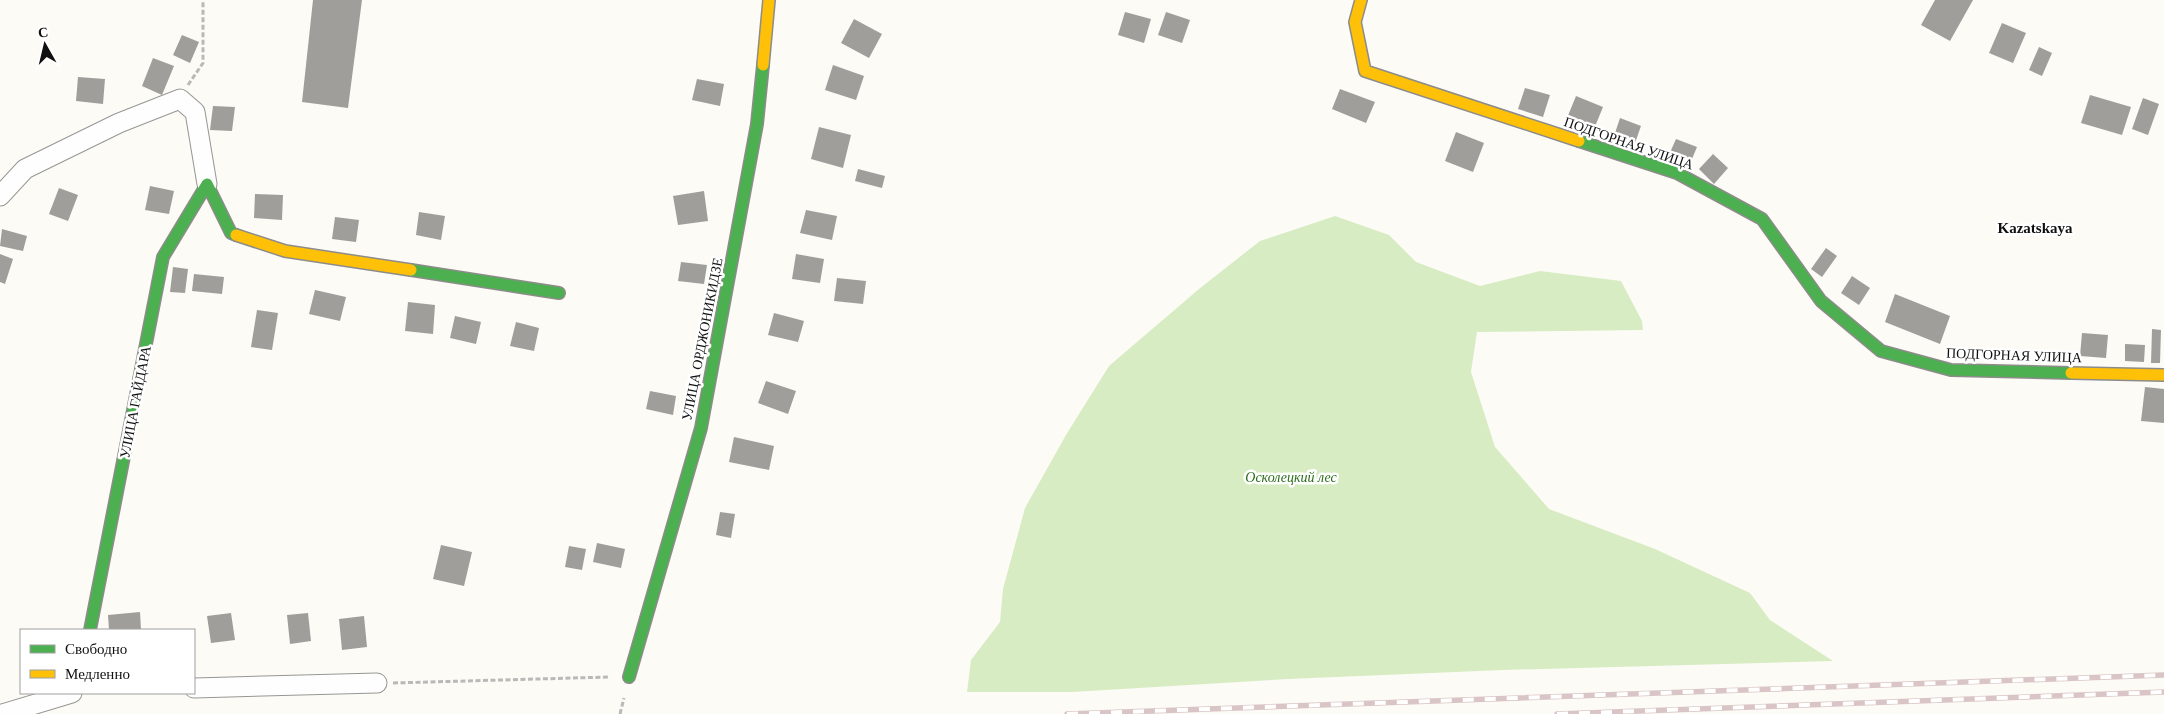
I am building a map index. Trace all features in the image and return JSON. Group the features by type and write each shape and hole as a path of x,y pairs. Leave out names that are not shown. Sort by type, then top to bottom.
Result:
{"street":[{"name":"УЛИЦА ОРДЖОНИКИДЗЕ","path":"629,677 701,428 758,124 769,0"},
{"name":"ПОДГОРНАЯ УЛИЦА","path":"1361,0 1355,22 1365,71 1677,173 1762,219 1821,302 1882,350 1951,370 2164,374"},
{"path":"0,196 25,169 119,122 180,98 195,112 207,184 231,233 285,251 558,293"},
{"name":"УЛИЦА ГАЙДАРА","path":"90,629 163,257 207,184"},
{"path":"195,688 377,683"},
{"path":"2,714 69,694"}],"path":[{"path":"180,98 203,63 203,0"},
{"path":"377,683 629,677"}],"green space":[{"name":"Осколецкий лес","path":"1335,216 1389,235 1416,262 1480,286 1540,271 1621,281 1642,321 1643,330 1477,332 1471,372 1495,447 1549,509 1655,549 1750,593 1770,620 1833,661 1503,670 1288,679 1072,692 967,692 971,660 1000,622 1003,589 1025,508 1066,435 1109,366 1199,289 1260,241"}],"building":[{"path":"313,0 362,0 348,108 302,102"},
{"path":"1935,0 1973,0 1950,41 1921,25"},
{"path":"1125,12 1151,19 1144,43 1118,35"},
{"path":"1166,12 1190,20 1182,43 1158,35"},
{"path":"854,19 882,34 869,58 841,43"},
{"path":"2002,23 2026,33 2013,63 1989,53"},
{"path":"182,35 199,42 190,63 173,55"},
{"path":"2039,47 2052,53 2042,76 2029,70"},
{"path":"153,58 174,66 162,95 142,86"},
{"path":"833,65 864,76 856,100 825,90"},
{"path":"78,77 105,79 103,104 76,101"},
{"path":"697,79 724,84 720,106 692,100"},
{"path":"1525,88 1550,95 1543,117 1518,109"},
{"path":"1340,89 1375,102 1366,123 1332,109"},
{"path":"2090,95 2131,107 2122,135 2081,123"},
{"path":"1576,96 1603,107 1594,129 1567,118"},
{"path":"2143,98 2159,104 2148,135 2132,129"},
{"path":"213,106 235,107 232,131 210,130"},
{"path":"1620,118 1641,126 1635,143 1614,136"},
{"path":"819,127 851,135 843,168 811,159"},
{"path":"1456,132 1484,143 1473,172 1445,161"},
{"path":"1676,139 1697,147 1689,166 1668,157"},
{"path":"1713,154 1728,168 1714,184 1699,169"},
{"path":"858,169 885,176 882,188 855,181"},
{"path":"150,186 174,191 169,214 145,210"},
{"path":"59,188 78,195 68,221 49,214"},
{"path":"704,191 708,221 678,225 673,196"},
{"path":"255,194 283,195 282,220 254,218"},
{"path":"806,210 837,216 832,240 800,233"},
{"path":"419,212 445,216 441,240 416,235"},
{"path":"335,217 359,220 356,242 332,239"},
{"path":"2,229 27,236 23,251 0,246"},
{"path":"1826,248 1837,256 1822,277 1811,269"},
{"path":"0,254 13,259 5,284 0,282"},
{"path":"796,254 824,259 820,283 792,279"},
{"path":"681,262 707,265 704,284 678,281"},
{"path":"173,267 188,269 185,293 170,292"},
{"path":"194,274 224,277 222,294 192,291"},
{"path":"1852,276 1870,288 1859,305 1841,293"},
{"path":"837,278 866,281 863,304 834,301"},
{"path":"315,290 346,297 340,321 309,314"},
{"path":"1895,294 1950,316 1940,344 1885,322"},
{"path":"408,302 435,305 433,334 405,331"},
{"path":"257,310 278,313 272,350 251,347"},
{"path":"774,313 804,321 798,342 768,335"},
{"path":"455,316 481,322 476,344 450,338"},
{"path":"516,322 539,328 534,351 510,346"},
{"path":"2152,329 2161,330 2160,363 2151,363"},
{"path":"2082,333 2108,335 2106,358 2080,356"},
{"path":"2125,344 2145,345 2144,362 2125,361"},
{"path":"766,381 796,391 788,414 758,403"},
{"path":"2145,387 2164,389 2164,423 2141,421"},
{"path":"650,391 676,396 673,415 646,409"},
{"path":"734,437 774,446 769,470 729,462"},
{"path":"720,512 735,514 731,538 716,535"},
{"path":"597,543 625,549 621,568 593,562"},
{"path":"441,545 472,552 464,586 433,579"},
{"path":"569,546 586,549 582,570 565,567"},
{"path":"140,612 141,629 109,629 108,615"},
{"path":"231,613 235,640 211,643 207,616"},
{"path":"308,613 311,641 290,644 287,615"},
{"path":"364,616 367,647 342,650 339,619"}],"railway":[{"path":"1067,714 2164,675"},
{"path":"1557,714 2164,692"}],"traffic: fast":[{"path":"629,677 701,428 757,124 763,65"},
{"path":"1579,141 1677,173 1762,219 1821,301 1881,351 1951,370 2071,373"},
{"path":"90,629 163,257 207,184 231,233 236,235"},
{"path":"411,270 559,293"}],"traffic: slow":[{"path":"763,65 769,0"},
{"path":"1361,0 1355,22 1365,71 1579,141"},
{"path":"236,235 285,251 411,270"},
{"path":"2071,373 2164,375"}],"district":[{"name":"Kazatskaya","path":"2035,228"}]}
